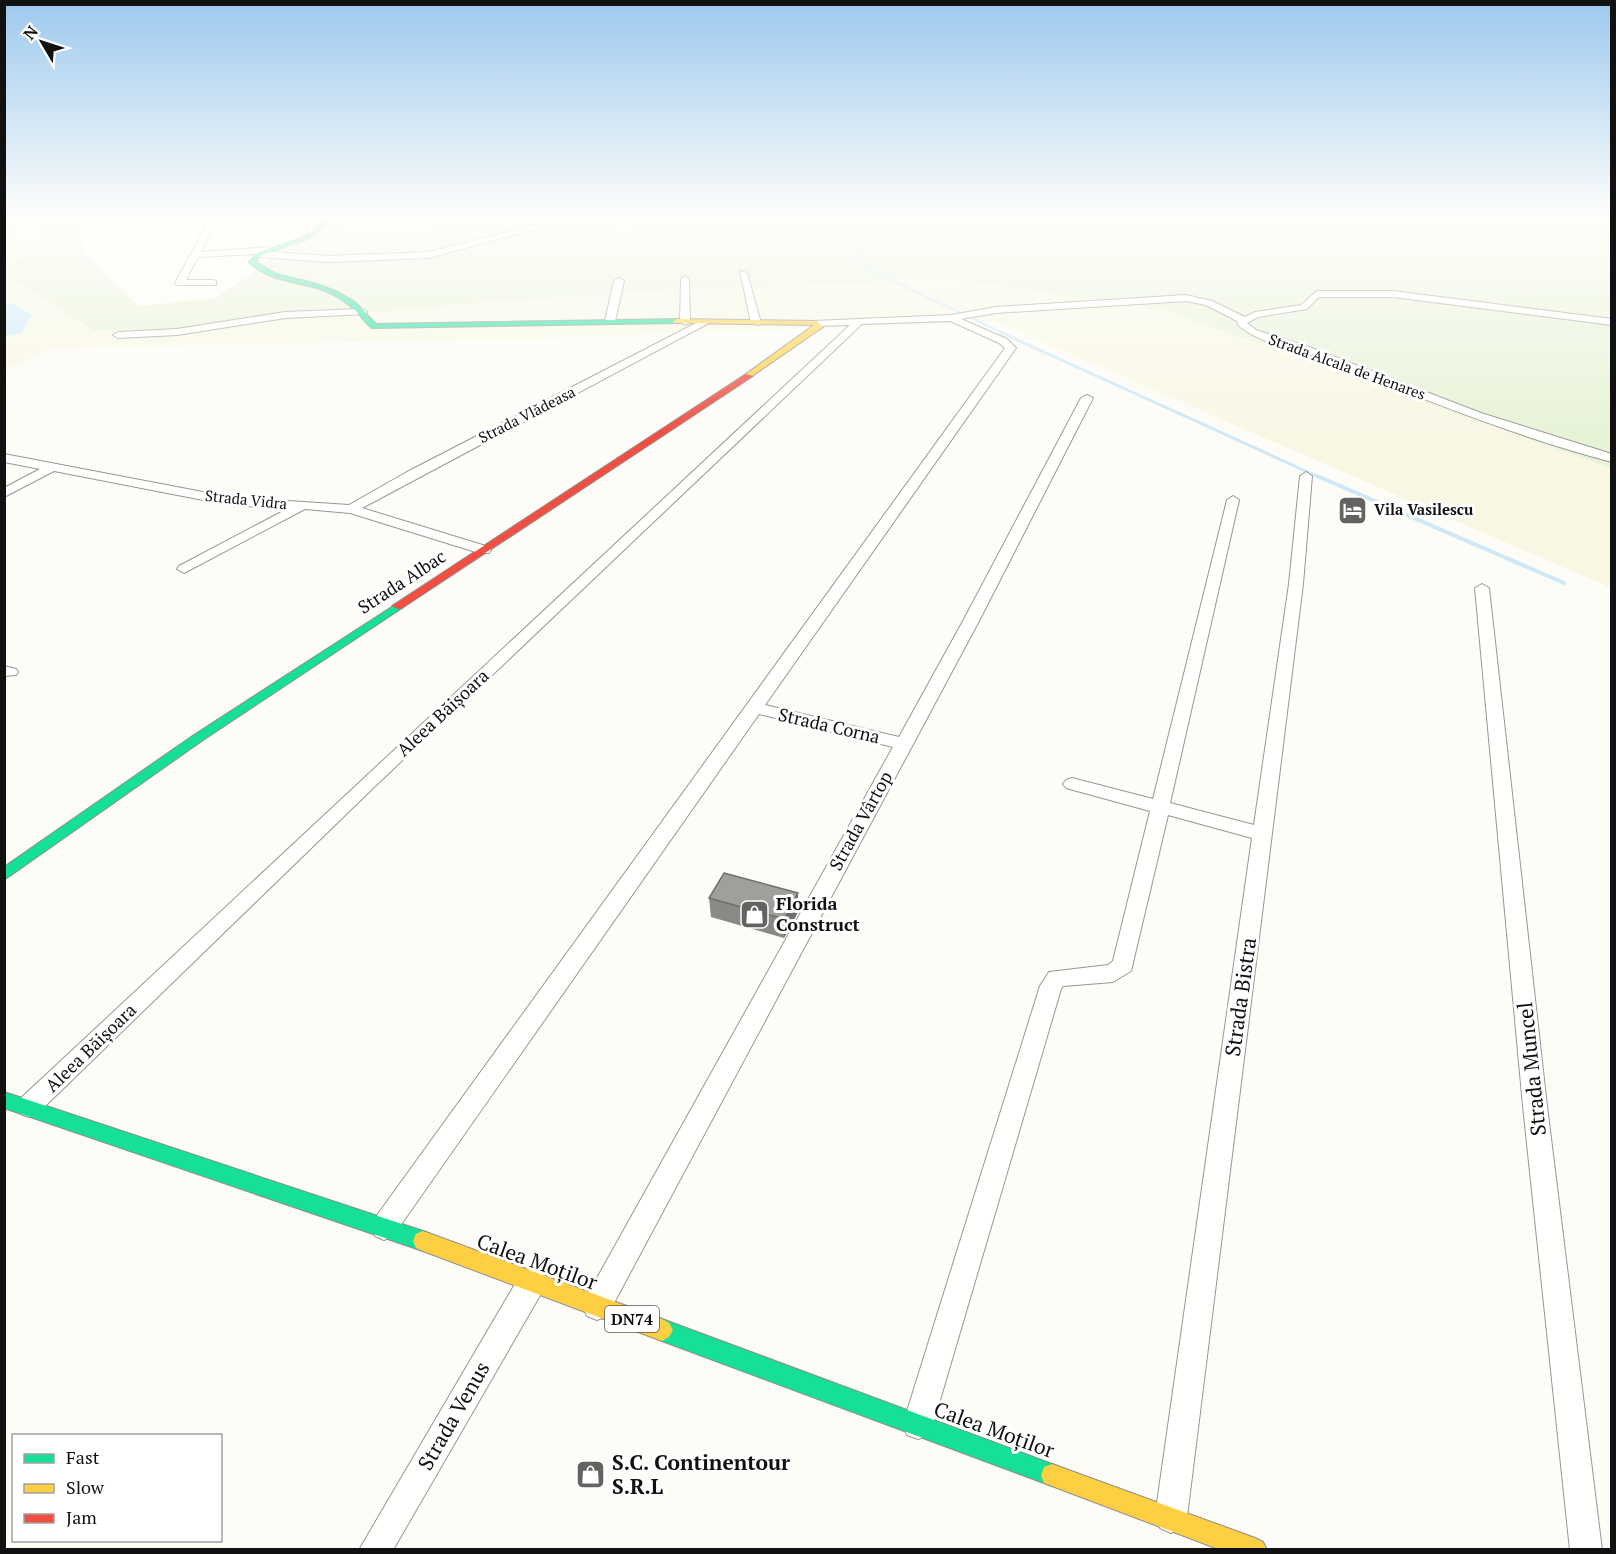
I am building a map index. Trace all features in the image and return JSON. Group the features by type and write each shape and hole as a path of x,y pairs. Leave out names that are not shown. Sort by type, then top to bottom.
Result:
{"street":[{"path":"324,291 345,298 362,312 367,323 384,327 610,321 859,322 953,317 1012,309 1186,298 1209,303 1243,320"},
{"path":"610,321 617,291"},
{"path":"685,291 685,322"},
{"path":"748,291 756,322"},
{"name":"Strada Alcala de Henares","path":"1611,322 1373,292 1317,294 1299,309 1255,315 1241,323 1252,332 1477,415 1611,458"},
{"path":"118,335 173,333 291,314 362,312"},
{"path":"384,1227 1011,348 1003,340 953,317"},
{"name":"Strada Vlădeasa","path":"351,509 411,475 704,322"},
{"name":"Aleea Băișoara","path":"29,1106 363,788 859,322"},
{"name":"Strada Albac","path":"4,875 92,810 262,694 715,400 819,327 816,323"},
{"name":"Strada Vârtop","path":"597,1306 971,621 1087,398"},
{"name":"Strada Vidra","path":"4,458 230,501 351,509 484,550"},
{"path":"4,493 53,467"},
{"name":"Strada Bistra","path":"1171,1517 1296,584 1306,476"},
{"path":"918,1424 1051,986 1057,978 1113,973 1122,965 1158,806 1218,570 1233,500"},
{"path":"184,569 305,505"},
{"name":"Strada Muncel","path":"1482,588 1535,1106 1586,1550"},
{"name":"Strada Corna","path":"754,708 903,744"},
{"path":"1072,783 1263,834"},
{"name":"Calea Moților","path":"4,1100 29,1106 384,1227 1255,1550"},
{"name":"Strada Venus","path":"375,1550 532,1282"}],"shaded area":[{"path":"5,291 32,291 94,331 201,328 514,300 662,291 1032,291 1164,310 1611,468 1611,588 997,322 544,338 51,348 5,370"}],"green space":[{"path":"32,291 123,291 139,306 216,298 227,291 662,291 514,300 201,328 94,331"},
{"path":"1032,291 1611,291 1611,468 1164,310"}],"water":[{"path":"4,303 14,304 32,315 21,333 5,336"}],"building":[{"path":"724,873 798,893 784,919 709,898"}],"waterway":[{"path":"913,291 1003,333"},
{"path":"1000,332 1321,478"},
{"path":"1317,476 1564,583"}],"traffic: fast":[{"path":"329,291 352,304 375,326 677,321"},
{"path":"4,875 199,738 398,606"},
{"path":"4,1100 423,1241"},
{"path":"662,1330 1052,1475"}],"traffic: slow":[{"path":"677,321 817,323 819,327 749,376"},
{"path":"423,1241 662,1330"},
{"path":"1052,1475 1255,1550"}],"traffic: jam":[{"path":"398,606 749,376"}],"place":[{"name":"Vila Vasilescu","path":"1353,510"},
{"name":"Florida Construct","path":"755,914"},
{"name":"S.C. Continentour S.R.L","path":"591,1475"}]}
